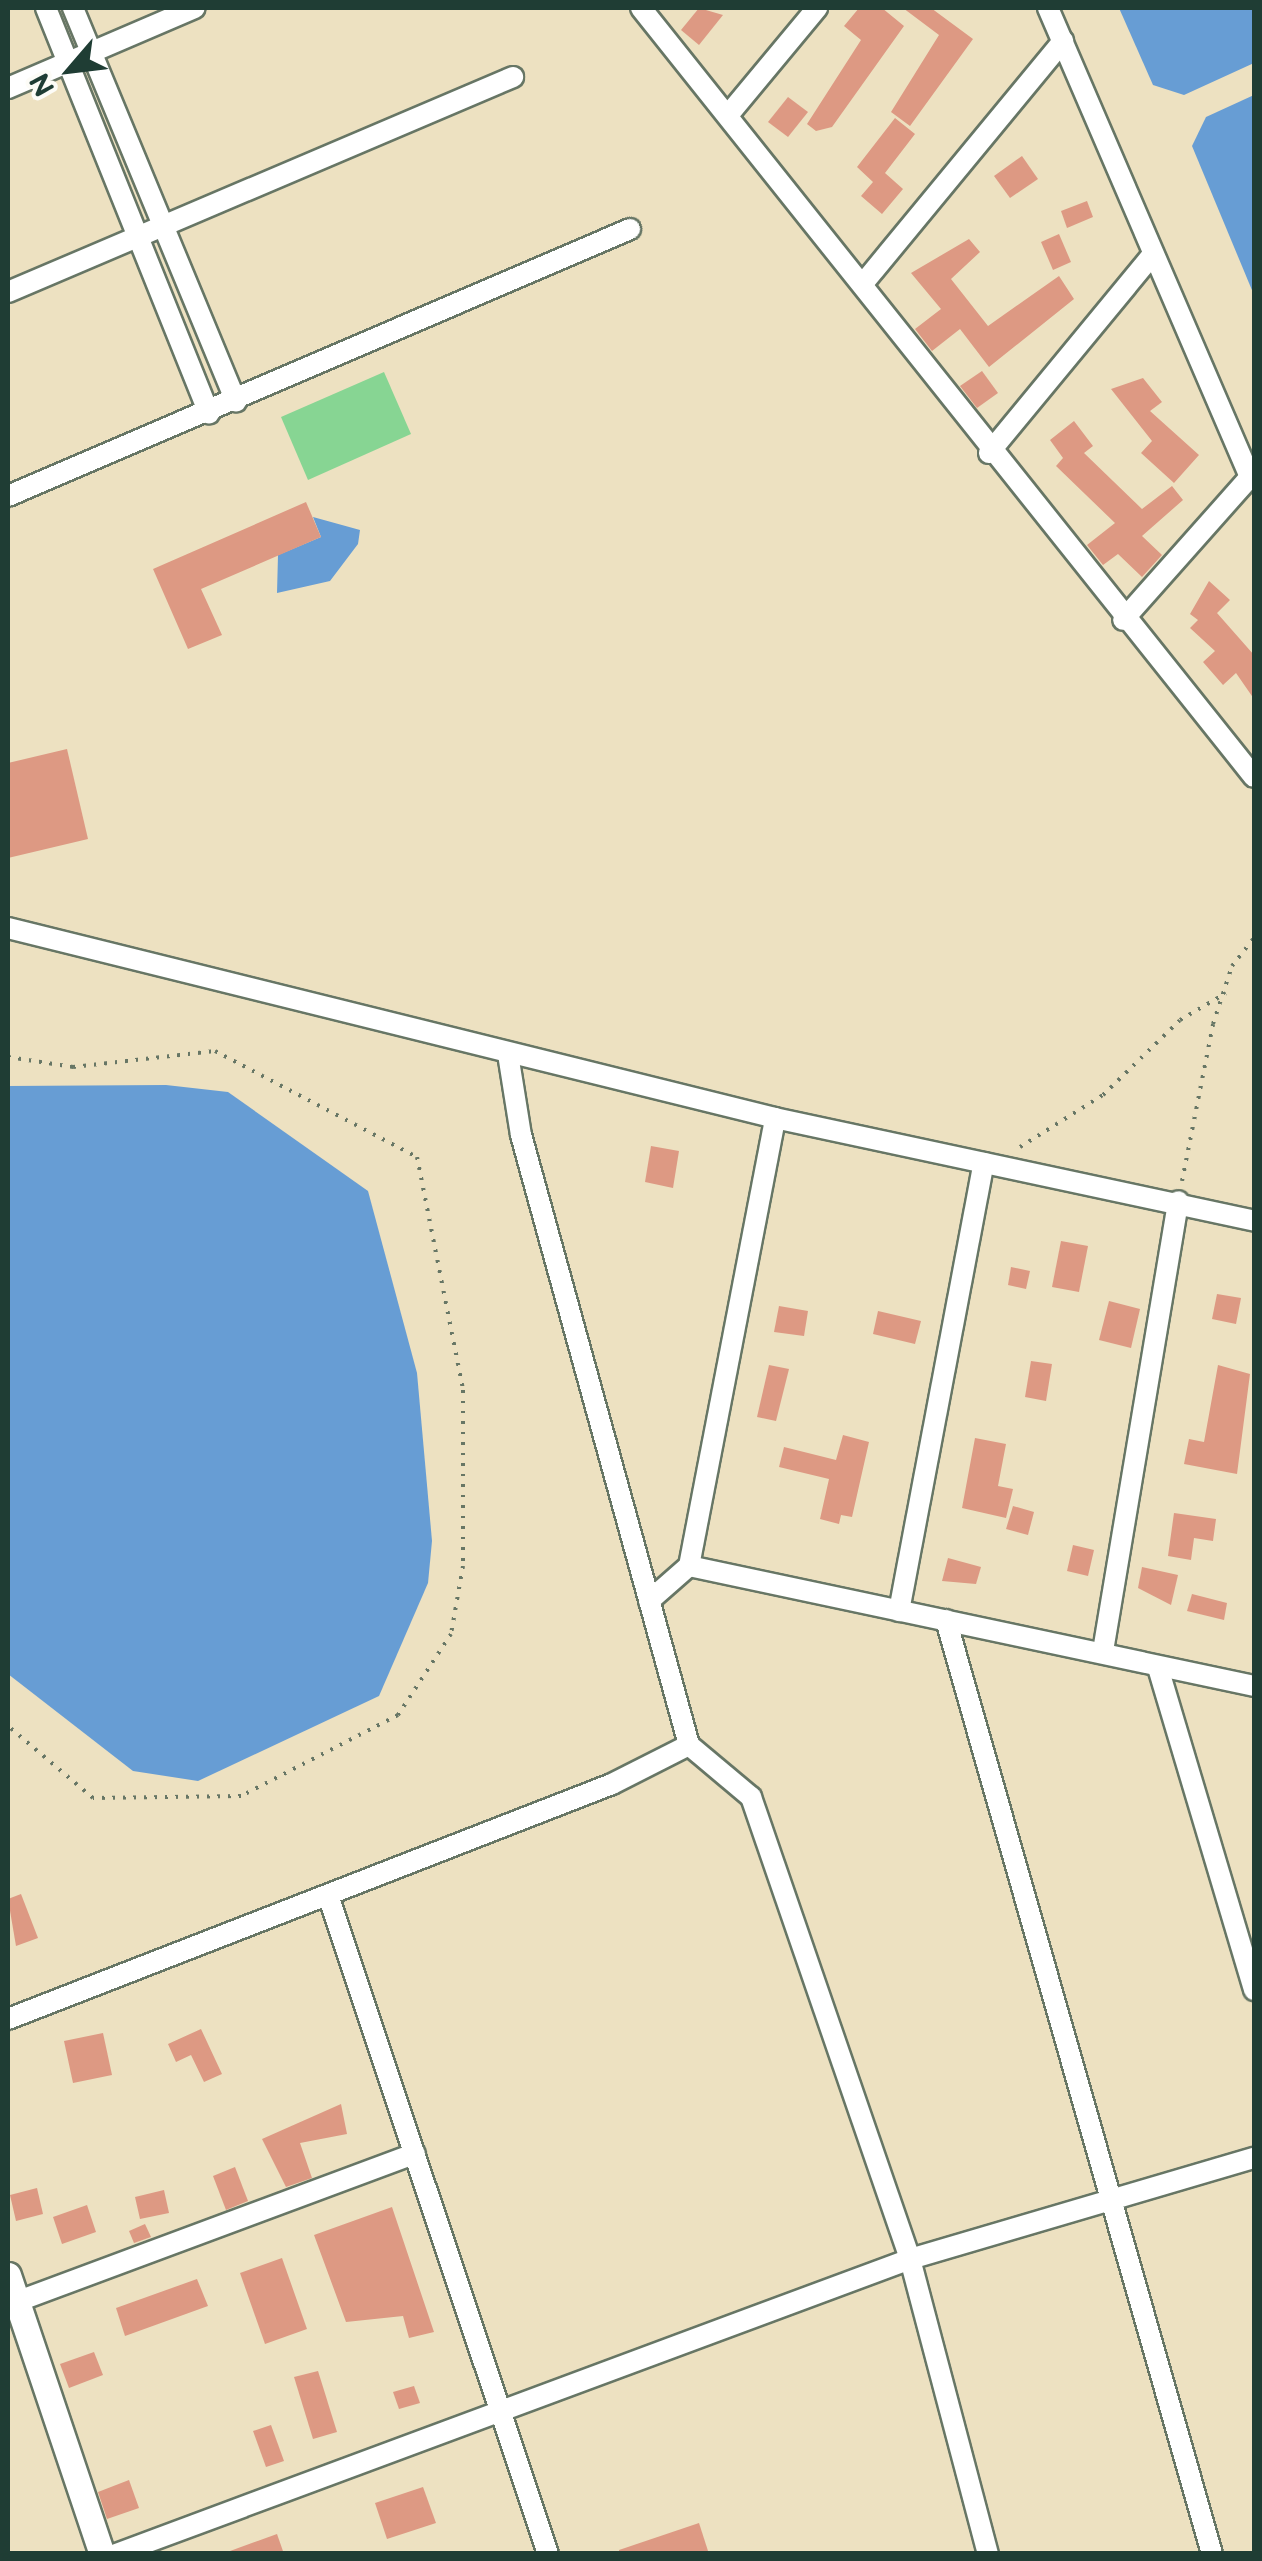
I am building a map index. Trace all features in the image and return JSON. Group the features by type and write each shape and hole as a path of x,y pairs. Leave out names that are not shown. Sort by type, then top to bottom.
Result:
{"street":[{"path":"46,8 209,413"},
{"path":"72,8 236,402"},
{"path":"8,88 195,8"},
{"path":"640,8 866,280 989,453 1254,777"},
{"path":"729,114 817,8"},
{"path":"1048,8 1250,477 1124,620"},
{"path":"866,280 1063,41"},
{"path":"8,292 513,77"},
{"path":"8,496 236,402 630,229"},
{"path":"989,453 1153,254"},
{"path":"8,928 775,1118 1178,1201 1254,1221"},
{"path":"508,1054 521,1134 689,1745 751,1797 910,2259 988,2554"},
{"path":"649,1601 689,1566 775,1118"},
{"path":"899,1611 984,1162"},
{"path":"1103,1652 1178,1201"},
{"path":"689,1566 1103,1652 1159,1671 1254,1686"},
{"path":"946,1620 1212,2554"},
{"path":"1159,1671 1254,1990"},
{"path":"8,2019 612,1784 689,1745"},
{"path":"328,1895 548,2554"},
{"path":"12,2303 415,2154"},
{"path":"116,2554 499,2407 910,2259 1254,2158"},
{"path":"8,2275 12,2303 102,2554"}],"path":[{"path":"1178,1201 1226,993 1254,938"},
{"path":"984,1162 1104,1095 1180,1020 1226,993"},
{"path":"8,1058 73,1067 215,1051 417,1157 463,1390 462,1566 451,1634 398,1715 241,1796 93,1798 8,1726"}],"green space":[{"path":"384,372 411,434 308,480 281,417"}],"water":[{"path":"1119,8 1254,8 1254,63 1184,95 1153,85"},
{"path":"1254,95 1254,295 1192,146 1206,117"},
{"path":"313,517 360,530 358,544 330,581 277,593 278,555 321,537"},
{"path":"166,1085 228,1092 368,1191 417,1373 432,1541 428,1583 379,1696 198,1781 133,1771 8,1674 8,1086"}],"building":[{"path":"699,8 723,15 699,45 681,30"},
{"path":"859,8 882,8 904,26 832,127 816,131 807,124 861,40 844,26"},
{"path":"903,8 931,8 973,39 910,126 891,112 939,35"},
{"path":"788,97 808,112 788,137 768,122"},
{"path":"895,118 915,134 885,173 903,189 882,214 861,196 873,182 857,167"},
{"path":"1022,156 1038,179 1010,198 994,176"},
{"path":"1087,201 1093,217 1067,228 1061,211"},
{"path":"1059,234 1071,262 1053,270 1041,242"},
{"path":"969,239 980,252 951,279 988,326 1059,276 1074,299 989,367 960,329 932,351 915,329 941,309 911,273"},
{"path":"982,371 998,393 977,408 960,386"},
{"path":"1143,378 1162,402 1150,411 1199,455 1174,483 1141,453 1152,441 1111,389"},
{"path":"1074,421 1093,446 1084,453 1142,509 1172,486 1183,500 1142,536 1162,555 1142,577 1118,554 1103,565 1087,545 1115,523 1056,466 1063,458 1050,440"},
{"path":"306,502 321,537 201,589 222,635 188,649 153,569"},
{"path":"1209,581 1230,600 1217,613 1254,655 1254,699 1236,673 1223,685 1203,662 1215,651 1190,628 1198,620 1190,614"},
{"path":"67,749 88,839 8,858 8,763"},
{"path":"651,1146 679,1151 673,1188 645,1182"},
{"path":"1061,1241 1088,1246 1079,1292 1052,1287"},
{"path":"1011,1267 1030,1271 1026,1289 1008,1285"},
{"path":"1217,1294 1241,1298 1236,1324 1212,1319"},
{"path":"1109,1301 1140,1309 1131,1348 1099,1340"},
{"path":"779,1306 808,1311 804,1336 774,1332"},
{"path":"878,1311 921,1321 915,1344 873,1334"},
{"path":"1031,1361 1052,1364 1046,1401 1025,1397"},
{"path":"769,1365 789,1369 776,1421 757,1417"},
{"path":"1218,1365 1250,1374 1237,1474 1184,1464 1189,1439 1204,1442"},
{"path":"843,1435 869,1442 852,1517 841,1515 839,1524 820,1519 829,1479 779,1467 784,1447 836,1460"},
{"path":"975,1438 1006,1444 998,1486 1013,1489 1006,1518 962,1508"},
{"path":"1013,1506 1034,1512 1028,1535 1006,1529"},
{"path":"1174,1513 1216,1519 1213,1541 1194,1538 1191,1560 1168,1556"},
{"path":"1073,1545 1094,1550 1088,1576 1067,1571"},
{"path":"948,1558 981,1567 976,1584 942,1581"},
{"path":"1142,1567 1178,1575 1171,1605 1138,1588"},
{"path":"1192,1594 1227,1603 1224,1620 1187,1611"},
{"path":"21,1894 38,1938 16,1946 8,1899"},
{"path":"201,2029 222,2074 204,2082 191,2055 176,2062 168,2044"},
{"path":"103,2033 112,2075 73,2083 64,2041"},
{"path":"341,2104 347,2134 300,2143 312,2178 286,2187 262,2139"},
{"path":"235,2167 248,2201 226,2210 213,2176"},
{"path":"37,2188 43,2214 16,2221 10,2195"},
{"path":"164,2190 169,2213 140,2219 135,2197"},
{"path":"87,2205 96,2232 62,2244 53,2217"},
{"path":"392,2207 434,2332 409,2338 403,2316 346,2322 314,2235"},
{"path":"145,2224 151,2237 134,2243 129,2231"},
{"path":"282,2258 307,2329 265,2344 240,2273"},
{"path":"197,2279 208,2306 125,2336 116,2308"},
{"path":"94,2352 103,2375 69,2388 60,2364"},
{"path":"318,2371 337,2432 313,2439 294,2377"},
{"path":"414,2386 420,2403 399,2409 393,2392"},
{"path":"271,2425 284,2461 266,2467 253,2431"},
{"path":"129,2480 139,2508 107,2519 98,2492"},
{"path":"423,2487 436,2523 387,2539 375,2503"},
{"path":"699,2523 709,2554 619,2554 619,2550"},
{"path":"277,2534 284,2554 231,2554 230,2551"}]}
